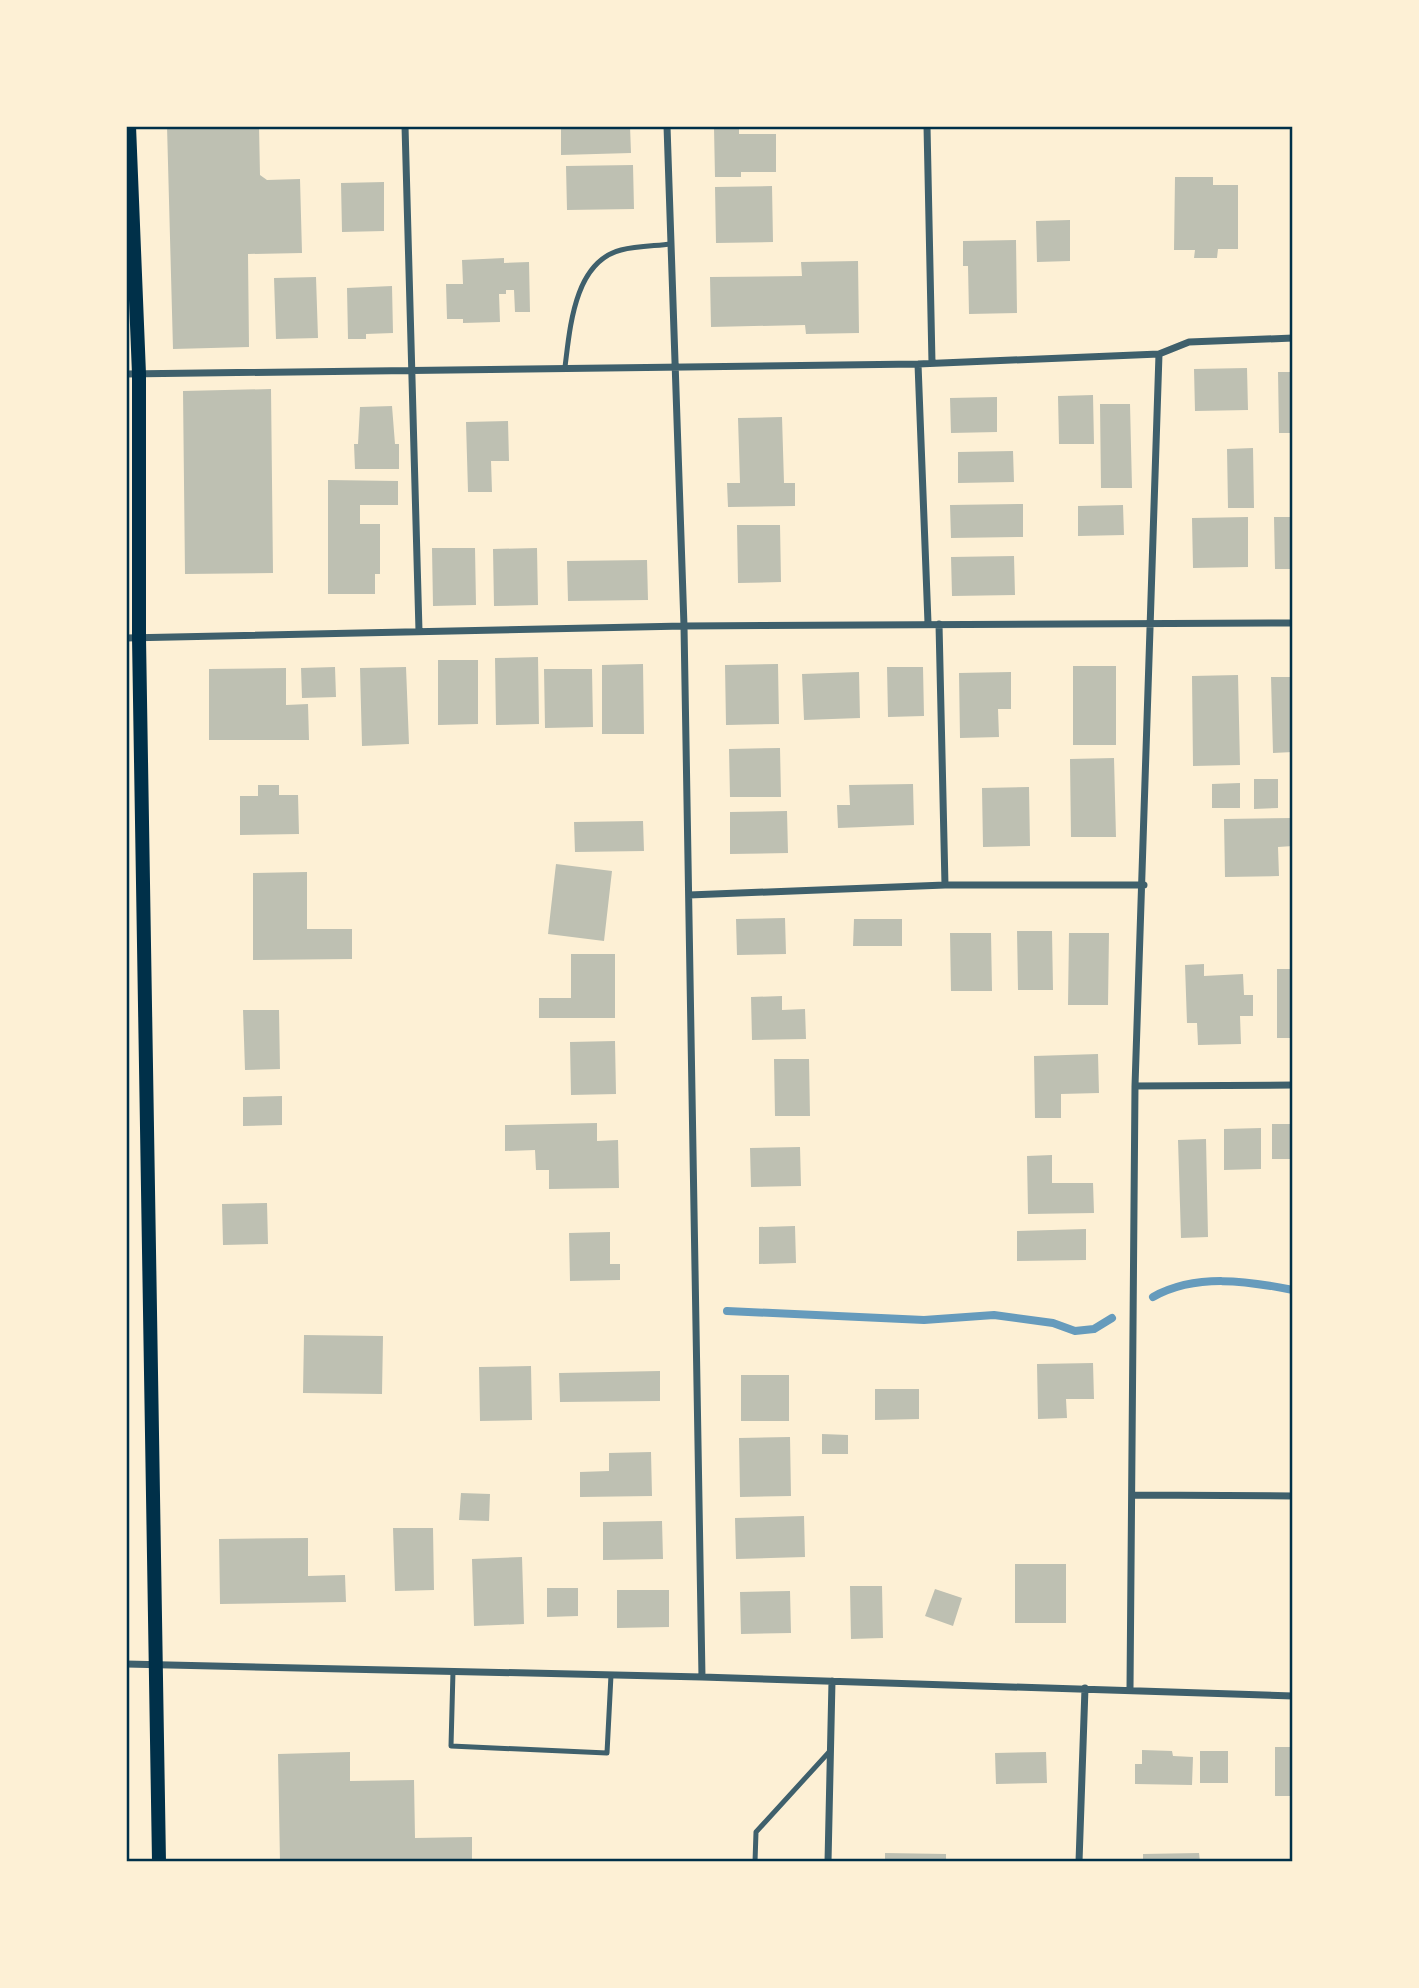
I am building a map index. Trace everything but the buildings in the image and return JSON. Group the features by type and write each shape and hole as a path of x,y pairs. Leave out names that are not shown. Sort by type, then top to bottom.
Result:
{"main road":[{"path":"129,126 133,638 157,1664 159,1862"}],"street":[{"path":"405,126 419,631"},
{"path":"667,126 684,626 702,1677"},
{"path":"927,126 932,363"},
{"path":"132,374 412,368 918,364 1159,354 1189,342 1293,338"},
{"path":"1130,1689 1135,1086 1144,886 1159,354"},
{"path":"918,364 928,623"},
{"path":"133,638 684,626 1150,621 1293,623"},
{"path":"939,624 945,886"},
{"path":"689,895 945,886 1144,886"},
{"path":"1135,1086 1293,1086"},
{"path":"1132,1495 1293,1496"},
{"path":"126,1664 702,1677 1293,1696"},
{"path":"828,1862 832,1681"},
{"path":"1079,1862 1085,1688"}],"lane":[{"path":"565,367 572,316 584,281 600,263 619,250 671,244"},
{"path":"453,1671 451,1746 607,1753 611,1675"},
{"path":"755,1862 756,1832 830,1751"}],"waterway":[{"path":"1153,1297 1187,1285 1222,1281 1293,1290"},
{"path":"727,1311 924,1320 994,1315 1053,1323 1075,1331 1094,1329 1112,1318"}]}
